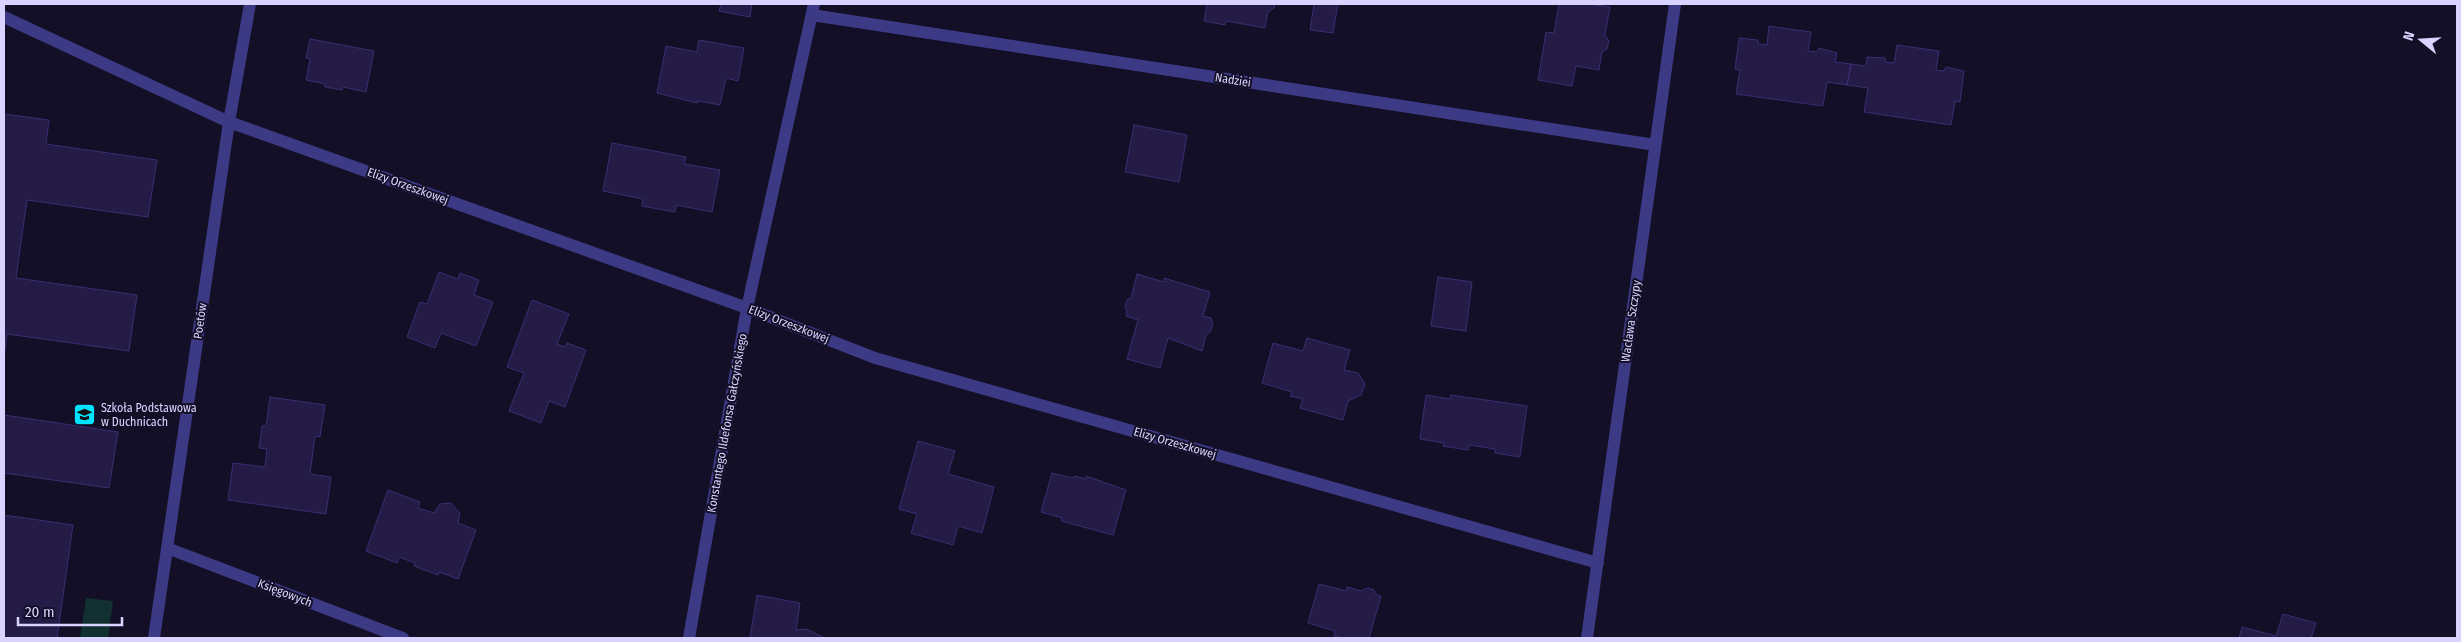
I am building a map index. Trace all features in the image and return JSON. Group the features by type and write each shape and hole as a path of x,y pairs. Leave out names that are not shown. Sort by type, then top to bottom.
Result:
{"street":[{"name":"Poetów","path":"154,638 229,122 250,4"},
{"name":"Wacława Szczypy","path":"1587,638 1675,4"},
{"name":"Nadziei","path":"812,10 1655,145"},
{"name":"Konstantego Ildefonsa Gałczyńskiego","path":"689,638 747,308 812,10"},
{"name":"Elizy Orzeszkowej","path":"4,17 229,122 747,308 874,358 1598,562"},
{"name":"Księgowych","path":"167,548 403,638"}],"green space":[{"path":"86,598 113,601 108,638 80,638"}],"building":[{"path":"721,4 752,4 750,17 719,11"},
{"path":"1207,4 1275,4 1274,8 1268,12 1265,28 1226,21 1225,25 1204,21"},
{"path":"1314,4 1338,4 1333,33 1310,30"},
{"path":"1559,4 1590,4 1610,7 1605,35 1609,41 1607,49 1602,52 1599,70 1576,66 1572,86 1538,80 1546,32 1554,33"},
{"path":"1769,26 1811,32 1808,51 1817,52 1819,48 1837,53 1835,62 1851,64 1847,85 1827,82 1823,106 1736,94 1740,70 1735,69 1739,38 1758,40 1758,44 1767,45"},
{"path":"310,39 374,51 366,92 343,87 342,90 325,87 325,84 306,80 310,59 306,58"},
{"path":"699,40 744,48 738,81 726,78 720,105 698,101 697,103 657,93 666,46 697,52"},
{"path":"1897,45 1939,51 1936,70 1944,71 1946,67 1964,71 1960,102 1955,101 1951,125 1864,112 1868,88 1847,85 1851,64 1866,66 1867,57 1885,58 1886,62 1894,63"},
{"path":"4,114 49,120 46,144 157,160 148,217 27,200 16,278 137,295 129,351 7,334 4,358"},
{"path":"1134,125 1187,135 1179,182 1125,172"},
{"path":"612,143 686,157 684,164 720,170 712,212 676,205 675,212 642,206 643,199 603,191"},
{"path":"439,272 458,279 460,273 479,280 474,295 493,302 476,346 441,333 435,348 407,337 420,302 427,304"},
{"path":"1137,274 1164,282 1164,278 1210,292 1203,316 1211,318 1213,325 1210,332 1206,335 1202,351 1168,338 1160,368 1127,359 1138,320 1126,316 1127,311 1125,307 1127,300 1131,298"},
{"path":"1438,277 1472,282 1466,331 1431,326"},
{"path":"532,300 569,314 557,344 565,347 567,343 586,350 565,407 549,401 541,423 509,411 524,373 507,367"},
{"path":"1307,338 1350,350 1344,370 1358,373 1365,384 1361,395 1348,401 1343,420 1300,408 1303,399 1290,396 1292,392 1262,383 1273,343 1303,351"},
{"path":"1426,395 1450,399 1451,395 1527,406 1520,457 1495,453 1495,449 1469,445 1468,450 1443,446 1444,443 1420,439"},
{"path":"270,397 325,405 320,437 315,436 310,474 331,477 326,514 228,500 233,463 265,467 267,449 259,448 262,426 266,426"},
{"path":"4,415 118,432 109,488 4,473"},
{"path":"918,441 955,451 948,474 994,487 982,533 958,526 953,545 911,533 917,514 899,509"},
{"path":"1052,473 1073,478 1074,476 1086,479 1086,476 1126,490 1113,535 1061,521 1062,518 1041,512"},
{"path":"388,490 420,502 418,508 434,513 440,504 451,503 460,513 458,523 476,530 458,579 439,572 438,575 414,566 415,563 399,557 397,563 366,551"},
{"path":"4,515 73,525 57,638 4,638"},
{"path":"1319,584 1346,591 1347,587 1361,591 1367,588 1374,590 1377,595 1381,596 1369,638 1342,638 1334,636 1335,631 1308,623"},
{"path":"757,595 800,603 796,630 806,629 825,638 750,638"},
{"path":"2283,614 2316,623 2311,638 2239,638 2242,627 2276,636"}],"place":[{"name":"Szkoła Podstawowa w Duchnicach","path":"85,415"}]}
